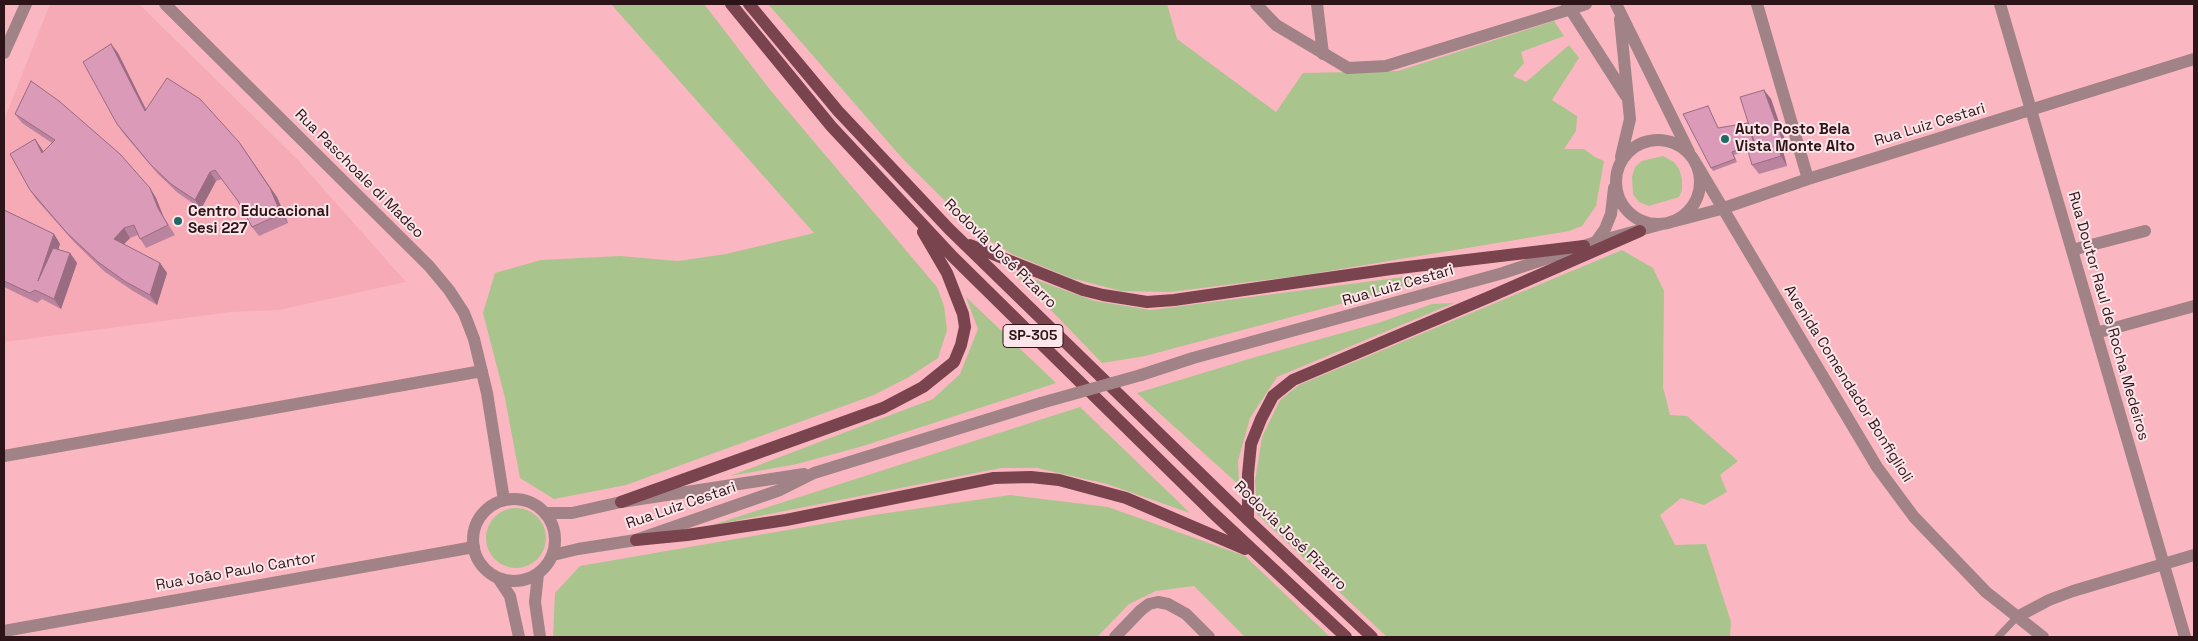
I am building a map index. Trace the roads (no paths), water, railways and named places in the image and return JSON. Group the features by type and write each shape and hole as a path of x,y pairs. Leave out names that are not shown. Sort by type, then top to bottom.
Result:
{"main road":[{"name":"SP-305","path":"731,4 831,126 969,274 1255,553 1346,637"},
{"name":"Rodovia José Pizarro","path":"750,4 838,111 903,181 1248,520 1372,637"},
{"path":"621,502 883,408 923,387 954,362 961,345 965,327 963,314 947,273 914,216"},
{"path":"1248,520 1248,474 1251,444 1273,396 1293,380 1489,298 1640,231"},
{"path":"963,242 1083,290 1103,296 1147,302 1174,300 1390,269 1584,246"},
{"path":"636,540 687,535 786,520 994,478 1031,477 1060,480 1126,498 1255,553"}],"street":[{"path":"4,53 26,4"},
{"name":"Rua Paschoale di Madeo","path":"165,4 429,266 450,290 464,313 474,339 487,393 504,500"},
{"path":"1256,4 1276,25 1348,68 1386,66 1569,6 1586,4"},
{"path":"1317,4 1323,54"},
{"path":"1756,4 1808,179"},
{"name":"Rua Doutor Raul de Rocha Medeiros","path":"2000,4 2184,637"},
{"path":"1569,6 1628,99"},
{"path":"1596,242 1605,229 1611,214 1618,166 1626,143 1630,119 1618,7"},
{"name":"Avenida Comendador Bonfiglioli","path":"1618,7 1693,160 1877,467 1914,517 1946,552 1986,592 2043,637"},
{"name":"Rua Luiz Cestari","path":"553,555 636,540 780,490 814,473 1041,403 1141,375 1193,358 1502,273 1596,242 1721,209 1808,179 2194,60"},
{"path":"1615,182 1616,192 1628,213 1638,220 1650,224 1668,223 1686,214 1694,204 1699,192 1700,178 1693,160 1680,146 1668,140 1655,139 1642,142 1632,148 1618,166"},
{"path":"2072,250 2145,231"},
{"path":"2096,333 2194,306"},
{"path":"4,456 482,371"},
{"name":"Rua Luiz Cestari","path":"546,513 572,513 621,502 775,477 814,473"},
{"path":"504,500 525,500 537,505 546,513 555,533 553,555 538,574 526,580 512,582 498,578 487,571 478,560 474,546 474,530 482,514 490,506 504,500"},
{"name":"Rua João Paulo Cantor","path":"4,631 474,546"},
{"path":"2017,617 2050,600 2073,591 2194,555"},
{"path":"538,574 536,602 540,637"},
{"path":"498,578 510,596 519,637"},
{"path":"1115,637 1141,610 1149,604 1158,602 1168,604 1186,614 1209,637"}],"lane":[{"path":"1998,637 2017,617"}],"place":[{"name":"Auto Posto Bela Vista Monte Alto","path":"1725,139"},
{"name":"Centro Educacional Sesi 227","path":"178,221"}]}
